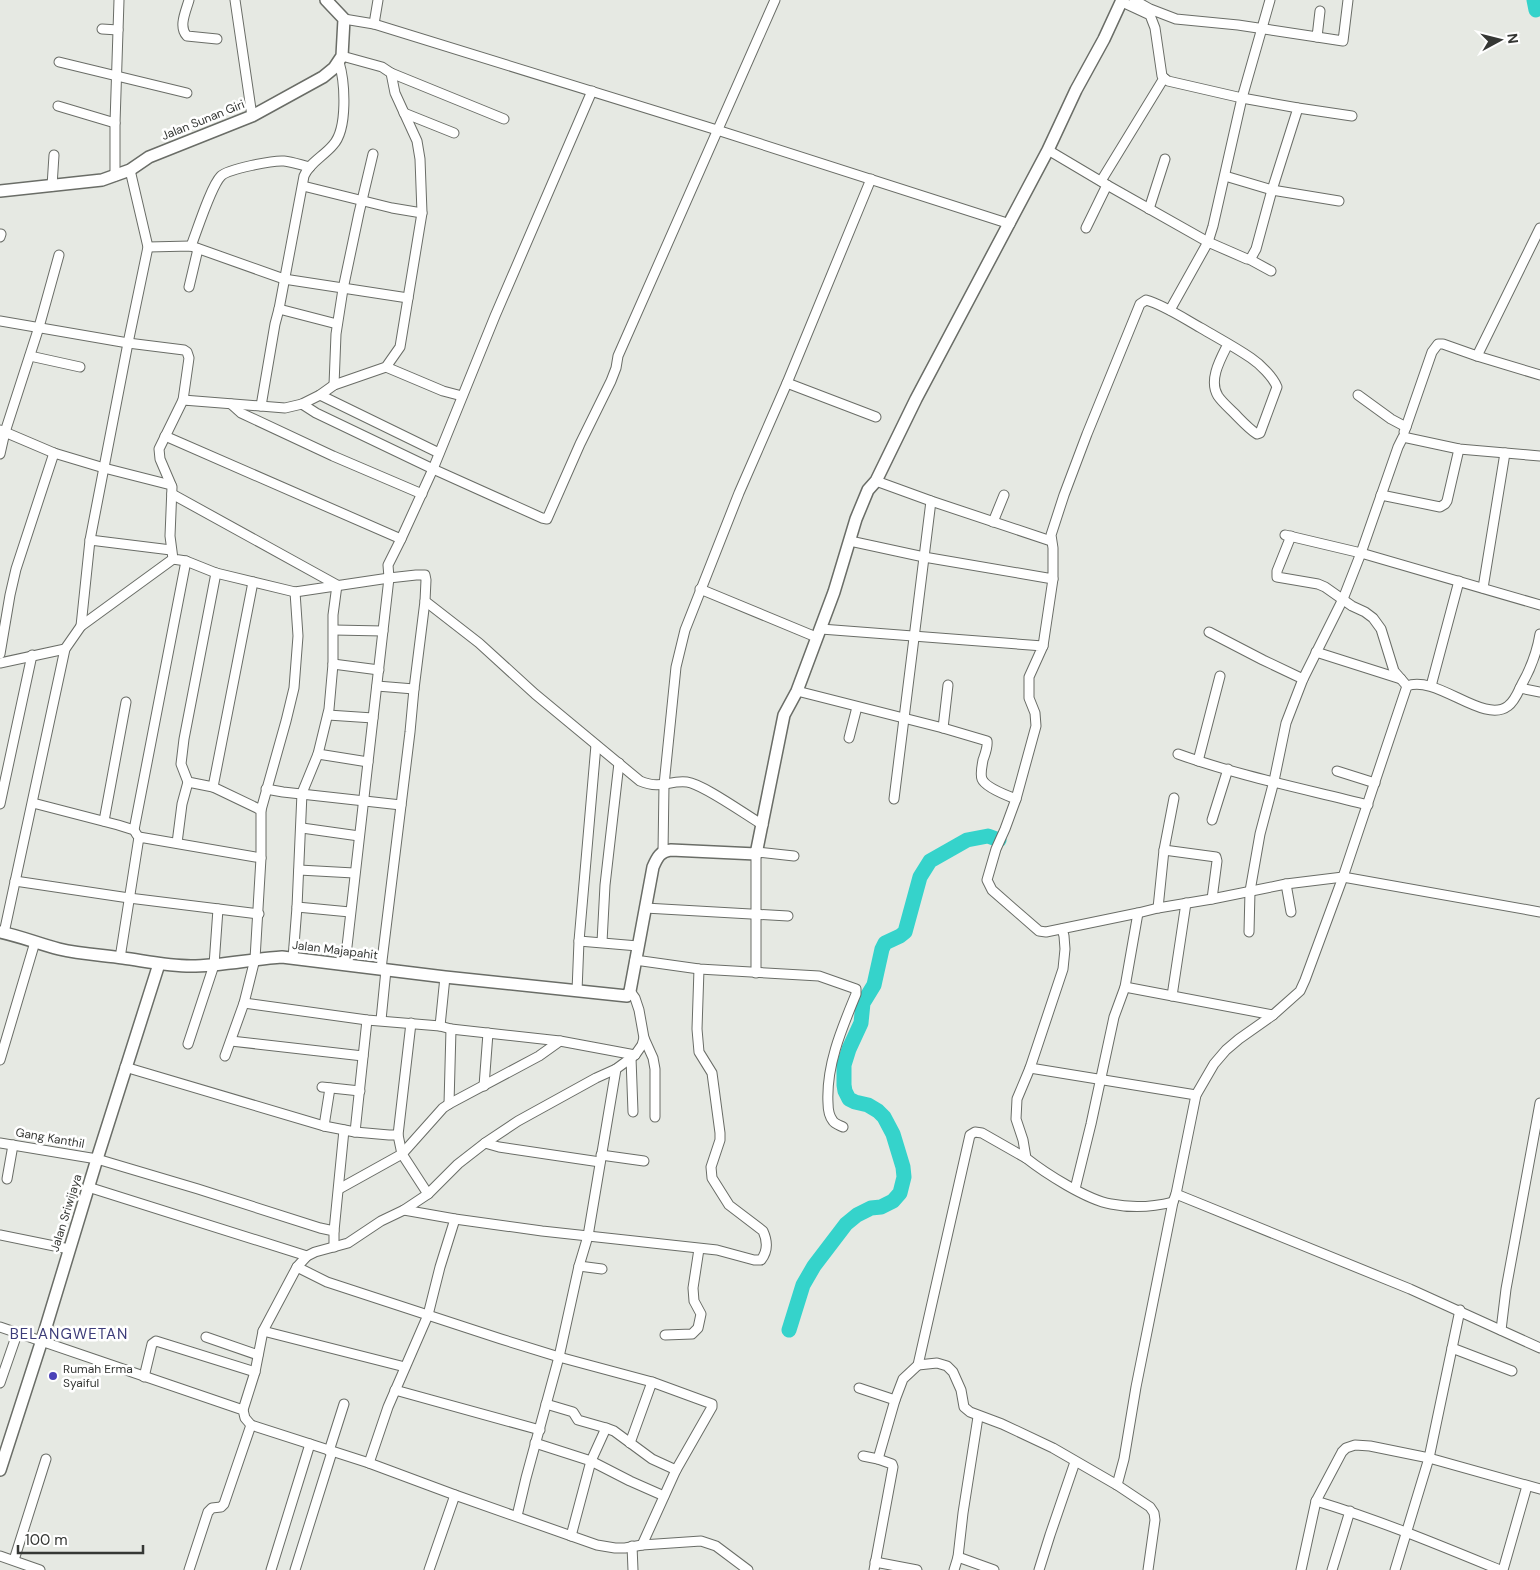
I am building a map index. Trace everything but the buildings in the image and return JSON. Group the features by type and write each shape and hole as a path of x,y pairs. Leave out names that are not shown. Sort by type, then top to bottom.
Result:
{"street":[{"path":"115,176 119,0"},
{"path":"189,0 182,24 183,32 187,36 217,39"},
{"path":"235,0 252,116"},
{"path":"326,0 344,19 374,24 717,130 1010,224"},
{"path":"374,24 378,0"},
{"path":"302,404 316,413 433,469 547,519 580,444 611,381 618,356 775,0"},
{"path":"1134,0 1150,9 1176,19 1262,28 1343,41 1348,0"},
{"path":"1170,310 1208,242 1214,226 1242,98 1270,0"},
{"path":"756,973 756,853 782,722 796,691 837,584 860,508 868,490 876,481 916,399 1010,224 1122,1 1150,15 1155,28 1164,78 1104,183 1086,228"},
{"path":"1317,37 1320,11"},
{"path":"261,406 275,324 306,171 336,143 340,134 344,91 340,59 344,19"},
{"path":"102,29 118,30"},
{"path":"340,59 382,67 391,73 504,119"},
{"name":"Jalan Sunan Giri","path":"0,191 102,180 115,176 130,170 149,157 252,116 323,77 340,59"},
{"path":"60,62 187,92"},
{"path":"183,400 285,408 302,404 334,385 386,367 400,347 422,213 420,159 417,142 395,93 391,73"},
{"path":"1164,78 1175,84 1242,98 1352,116"},
{"path":"344,964 374,718 389,578 388,565 433,469 495,316 592,92"},
{"path":"58,106 115,123"},
{"path":"1250,259 1256,249 1272,190 1298,108"},
{"path":"404,113 454,133"},
{"path":"1048,150 1208,242 1245,259 1250,259 1272,271"},
{"path":"334,385 337,324 373,154"},
{"path":"52,186 54,155"},
{"path":"1149,209 1165,159"},
{"path":"189,287 195,248 212,191 221,176 235,169 277,161 291,162 310,167"},
{"path":"82,626 90,540 148,247 130,170"},
{"path":"1225,176 1272,190 1339,201"},
{"path":"663,852 664,785 676,667 685,630 739,493 787,383 871,179"},
{"path":"303,186 392,208 422,213"},
{"path":"1477,356 1540,228"},
{"path":"148,247 195,248 284,279 408,298"},
{"path":"0,454 3,431 39,328 59,255"},
{"path":"1228,344 1215,378 1218,396 1257,434 1260,433 1276,390 1276,384 1253,359 1228,344 1170,310 1146,300 1140,304 1064,495 1051,534 1054,548 1052,579 1043,646 1029,677 1029,698 1035,713 1036,726 1016,799 996,849 987,880 992,890 1040,931 1046,932 1158,908 1286,884 1343,877 1540,912"},
{"path":"279,309 337,324"},
{"path":"0,321 128,343 180,348 187,352 189,358 183,400 160,445 159,455 172,484 170,524 172,554"},
{"path":"1249,932 1250,891 1260,834 1274,781 1286,723 1303,679 1343,599 1434,347 1438,344 1443,344 1540,375"},
{"path":"30,356 80,367"},
{"path":"386,367 462,396"},
{"path":"787,383 876,417"},
{"path":"320,395 439,453"},
{"path":"1358,395 1391,419 1406,427"},
{"path":"231,404 241,413 333,456 422,494"},
{"path":"3,431 54,452 104,468 172,484"},
{"path":"165,436 401,540"},
{"path":"1403,437 1459,449 1540,456"},
{"path":"1381,495 1442,506 1447,501 1459,449"},
{"path":"54,452 16,569 10,595 0,662 65,649"},
{"path":"1483,588 1505,453"},
{"path":"876,481 1052,541"},
{"path":"172,494 337,585"},
{"path":"993,522 1004,495"},
{"path":"894,799 931,501"},
{"path":"1404,683 1394,671 1378,624 1365,612 1318,584 1277,577 1277,571 1288,536 1361,553 1540,605"},
{"path":"90,540 172,554 216,573 295,592 389,578 425,575 425,601 383,970 381,1020"},
{"path":"850,542 1052,579"},
{"path":"2,932 33,803 65,649 82,626 172,554"},
{"path":"120,958 136,834 186,561"},
{"path":"177,843 182,804 188,782 181,764 182,746 216,573"},
{"path":"1431,686 1459,581"},
{"path":"214,787 253,582"},
{"path":"293,958 302,828 302,794 318,754 328,715 337,585"},
{"path":"700,589 819,633 913,636 1043,646"},
{"path":"225,1056 244,1003 255,959 261,858 261,810 294,688 298,636 295,592"},
{"path":"425,601 479,644 535,694 640,781 654,786 689,782 763,824"},
{"path":"334,630 382,631"},
{"path":"1209,632 1303,679"},
{"path":"1316,652 1404,683 1431,686 1487,710 1500,710 1506,708 1513,701 1520,688 1533,662 1540,634"},
{"path":"0,804 32,655"},
{"path":"333,664 379,670"},
{"path":"1198,761 1220,676"},
{"path":"1117,1485 1124,1459 1136,1387 1196,1095 1214,1064 1226,1050 1273,1015 1300,990 1368,805 1404,683"},
{"path":"943,728 948,685"},
{"path":"377,686 414,689"},
{"path":"1520,688 1540,692"},
{"path":"796,691 987,741 982,779 984,783 1016,799"},
{"path":"104,821 126,702"},
{"path":"849,738 857,707"},
{"path":"328,715 374,718"},
{"path":"577,990 579,941 596,745"},
{"path":"318,754 368,762"},
{"path":"1178,754 1198,761 1368,805"},
{"path":"602,942 605,886 619,763"},
{"path":"1212,820 1228,769"},
{"path":"1337,771 1375,783"},
{"path":"188,782 214,787 261,810"},
{"path":"266,789 401,805"},
{"path":"1158,908 1164,850 1174,798"},
{"path":"33,803 104,821 136,834 261,858"},
{"path":"302,828 359,836"},
{"path":"655,1116 655,1069 653,1058 644,1038 640,1010 630,991 644,908 653,867 658,857 663,852 671,850 794,856"},
{"path":"1164,850 1216,857 1212,899"},
{"path":"298,870 354,873"},
{"path":"15,881 129,898 258,914"},
{"path":"1286,884 1291,912"},
{"path":"1172,996 1186,903"},
{"path":"297,907 350,912"},
{"path":"644,908 788,916"},
{"path":"188,1044 214,965 218,909"},
{"path":"1075,1189 1092,1124 1114,1017 1125,987 1138,913"},
{"path":"1026,1158 1023,1140 1016,1119 1016,1109 1063,969 1065,949 1062,929"},
{"name":"Jalan Majapahit","path":"2,932 83,954 159,964 214,965 282,957 383,970 626,996 630,991"},
{"path":"579,941 638,946"},
{"path":"0,1060 35,942"},
{"path":"635,960 699,969 819,976 856,990 836,1048 830,1076 828,1101 830,1116 834,1123 843,1127"},
{"name":"Jalan Sriwijaya","path":"0,1470 42,1340 125,1067 159,964"},
{"path":"404,1210 454,1219 717,1250 754,1260 761,1260 767,1248 763,1232 729,1205 712,1178 711,1167 720,1140 720,1133 712,1073 699,1052 696,1029 699,969"},
{"path":"440,1026 445,977"},
{"path":"1125,987 1273,1015"},
{"path":"244,1003 367,1020 440,1026 451,1029 560,1041 633,1056"},
{"path":"355,1132 367,1020"},
{"path":"411,1023 398,1135 402,1154 428,1194"},
{"path":"448,1104 451,1029"},
{"path":"484,1086 488,1033"},
{"path":"644,1038 642,1045 633,1056 616,1069 518,1121 458,1164 428,1194 404,1210 381,1221 348,1243 307,1256 297,1267 264,1331 244,1410 246,1421 251,1425 369,1463 597,1545 625,1548 696,1541 709,1543 716,1546 748,1570"},
{"path":"230,1041 364,1056"},
{"path":"339,1189 402,1154 448,1104 539,1056 560,1041"},
{"path":"633,1056 633,1112"},
{"path":"125,1067 324,1126 355,1132 398,1135"},
{"path":"1030,1068 1196,1095"},
{"path":"517,1516 559,1357 579,1266 588,1236 616,1069"},
{"path":"324,1126 326,1087 360,1091"},
{"path":"1500,1330 1540,1103"},
{"path":"334,1247 344,1130"},
{"path":"878,1459 903,1379 918,1365 970,1135 975,1132 982,1133 1026,1158 1051,1176 1101,1202 1151,1206 1174,1198 1410,1288 1540,1348"},
{"name":"Gang Kanthil","path":"0,1142 97,1159 198,1188 334,1231"},
{"path":"485,1143 499,1147 600,1159 644,1161"},
{"path":"7,1180 13,1145"},
{"path":"88,1187 307,1256"},
{"path":"369,1463 388,1407 428,1314 454,1219"},
{"path":"0,1235 69,1249"},
{"path":"665,1334 692,1334 698,1328 701,1314 694,1301 693,1288 700,1249"},
{"path":"579,1266 602,1269"},
{"path":"297,1267 327,1282 559,1357 652,1382 711,1404 712,1407 676,1470 642,1545"},
{"path":"1395,1570 1430,1458 1460,1310"},
{"path":"0,1327 244,1410"},
{"path":"264,1331 405,1367"},
{"path":"0,1383 17,1334"},
{"path":"206,1337 258,1355"},
{"path":"144,1377 152,1344 156,1341 255,1372"},
{"path":"1452,1348 1512,1371"},
{"path":"918,1365 937,1363 947,1366 950,1368 961,1390 964,1407 970,1412 978,1417 1002,1424 1053,1448 1117,1485 1146,1505 1154,1513 1155,1520 1148,1570"},
{"path":"630,1443 652,1382"},
{"path":"860,1388 895,1400"},
{"path":"395,1390 540,1430"},
{"path":"295,1570 344,1404"},
{"path":"546,1404 573,1412 578,1420 614,1431 652,1459 676,1470"},
{"path":"954,1570 958,1557 978,1417"},
{"path":"189,1570 208,1512 212,1508 221,1507 224,1504 251,1425"},
{"path":"571,1536 591,1461 606,1428"},
{"path":"535,1443 591,1461 664,1496"},
{"path":"270,1570 310,1444"},
{"path":"1301,1570 1316,1500 1346,1448 1370,1446 1430,1458 1540,1489"},
{"path":"863,1456 892,1464 875,1566 917,1570"},
{"path":"14,1560 46,1460"},
{"path":"1039,1570 1075,1462"},
{"path":"1316,1500 1406,1532 1501,1570 1527,1486"},
{"path":"429,1570 455,1495"},
{"path":"1332,1570 1350,1511"},
{"path":"632,1546 633,1570"},
{"path":"0,1556 40,1570"},
{"path":"958,1557 994,1570"}],"waterway":[{"path":"1534,0 1536,10"},
{"path":"789,1330 803,1285 814,1266 846,1224 857,1215 871,1208 881,1207 893,1201 900,1193 904,1177 903,1167 893,1134 884,1117 868,1105 849,1099 844,1085 844,1065 861,1023 863,1003 874,985 882,949 885,943 905,932 920,877 930,861 967,840 988,836 999,840"}],"place":[{"name":"Rumah Erma Syaiful","path":"53,1376"}],"district":[{"name":"BELANGWETAN","path":"69,1334"}]}
